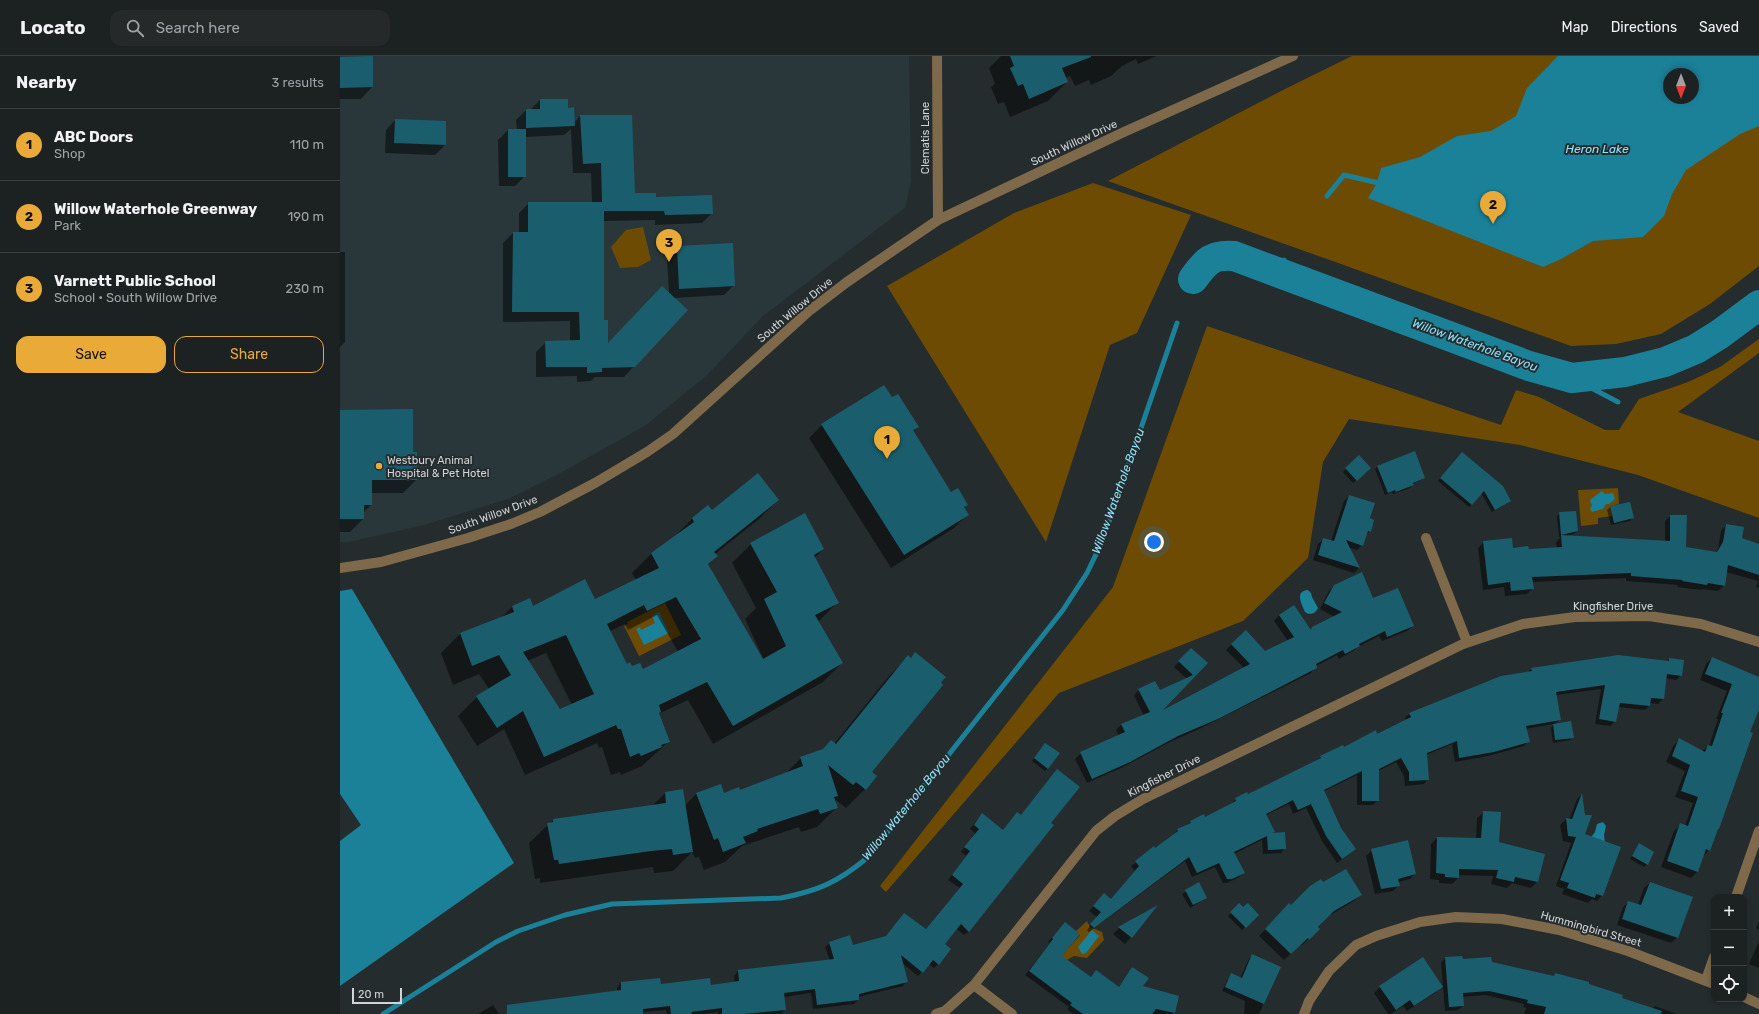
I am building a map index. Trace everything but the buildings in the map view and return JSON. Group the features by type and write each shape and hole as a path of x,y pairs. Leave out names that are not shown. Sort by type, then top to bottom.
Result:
{"street":[{"name":"Clematis Lane","path":"937,56 938,220"},
{"name":"South Willow Drive","path":"340,568 381,562 468,538 533,515 595,483 647,452 673,434 809,311 847,282 938,220 1131,129 1293,56"},
{"path":"1426,538 1467,642"},
{"name":"Kingfisher Drive","path":"936,1014 944,1010 974,985 1096,831 1115,816 1143,799 1467,642 1523,624 1575,617 1649,616 1701,624 1759,642"},
{"path":"1737,894 1759,831"},
{"name":"Hummingbird Street","path":"1304,1014 1309,1001 1329,972 1356,945 1376,936 1420,922 1456,917 1502,919 1559,930 1628,951 1710,982"},
{"path":"1710,982 1713,966"},
{"path":"974,985 1012,1014"},
{"path":"1747,998 1759,1004"}],"shaded area":[{"path":"340,56 909,56 911,181 905,208 763,316 707,375 646,425 564,471 508,499 424,525 349,542 340,542"},
{"path":"1352,56 1759,56 1759,266 1710,304 1661,334 1616,344 1571,346 1108,181"},
{"path":"1093,183 1191,215 1137,333 1110,345 1046,542 887,286 1014,213"},
{"path":"643,227 651,260 638,267 620,268 611,247 626,230"},
{"path":"1207,326 1501,425 1516,390 1539,397 1605,430 1619,430 1639,399 1688,382 1720,367 1759,339 1759,353 1678,412 1759,441 1759,518 1638,475 1520,445 1349,419 1323,462 1308,558 1243,621 1059,693 886,892 880,886 1113,587"},
{"path":"1618,488 1619,504 1610,506 1612,516 1598,518 1598,524 1581,526 1578,490"},
{"path":"665,603 681,635 639,656 624,626 628,624 627,622"},
{"path":"1087,921 1090,927 1102,932 1104,940 1087,958 1074,956 1067,960 1061,956 1080,935 1076,931"}],"water":[{"name":"Heron Lake","path":"1558,56 1759,56 1759,126 1740,134 1686,170 1672,194 1664,216 1643,237 1593,241 1561,259 1543,267 1368,198 1377,183 1381,168 1420,157 1457,136 1491,131 1516,116 1527,88"},
{"path":"1602,491 1605,494 1613,493 1615,499 1609,504 1606,504 1603,509 1592,512 1590,509 1592,505 1590,502 1591,499"},
{"path":"352,589 514,863 340,986 340,841 361,825 340,794 340,591"},
{"path":"1308,590 1318,608 1311,614 1305,612 1300,599 1301,593"},
{"path":"659,612 669,633 644,645 636,629 640,627 641,630 655,623 652,616"},
{"path":"1603,822 1606,826 1604,835 1605,843 1589,840 1595,832 1597,824"},
{"path":"1092,930 1099,936 1086,953 1082,954 1078,947"}],"waterway":[{"path":"1327,196 1344,175 1383,184"},
{"name":"Willow Waterhole Bayou","path":"1193,279 1210,260 1220,256 1234,256 1529,366 1572,378 1625,372 1665,362 1696,349 1720,334 1759,305"},
{"path":"1279,273 1284,260"},
{"name":"Willow Waterhole Bayou","path":"383,1014 496,942 518,931 565,915 612,904 781,898 817,889 847,873 867,858 1063,610 1087,573 1102,542 1177,323"},
{"path":"1572,378 1618,402"}],"place":[{"name":"Willow Waterhole Greenway","path":"1493,224"},
{"name":"Varnett Public School","path":"669,262"},
{"name":"ABC Doors","path":"887,459"},
{"name":"Westbury Animal Hospital & Pet Hotel","path":"379,466"}]}
